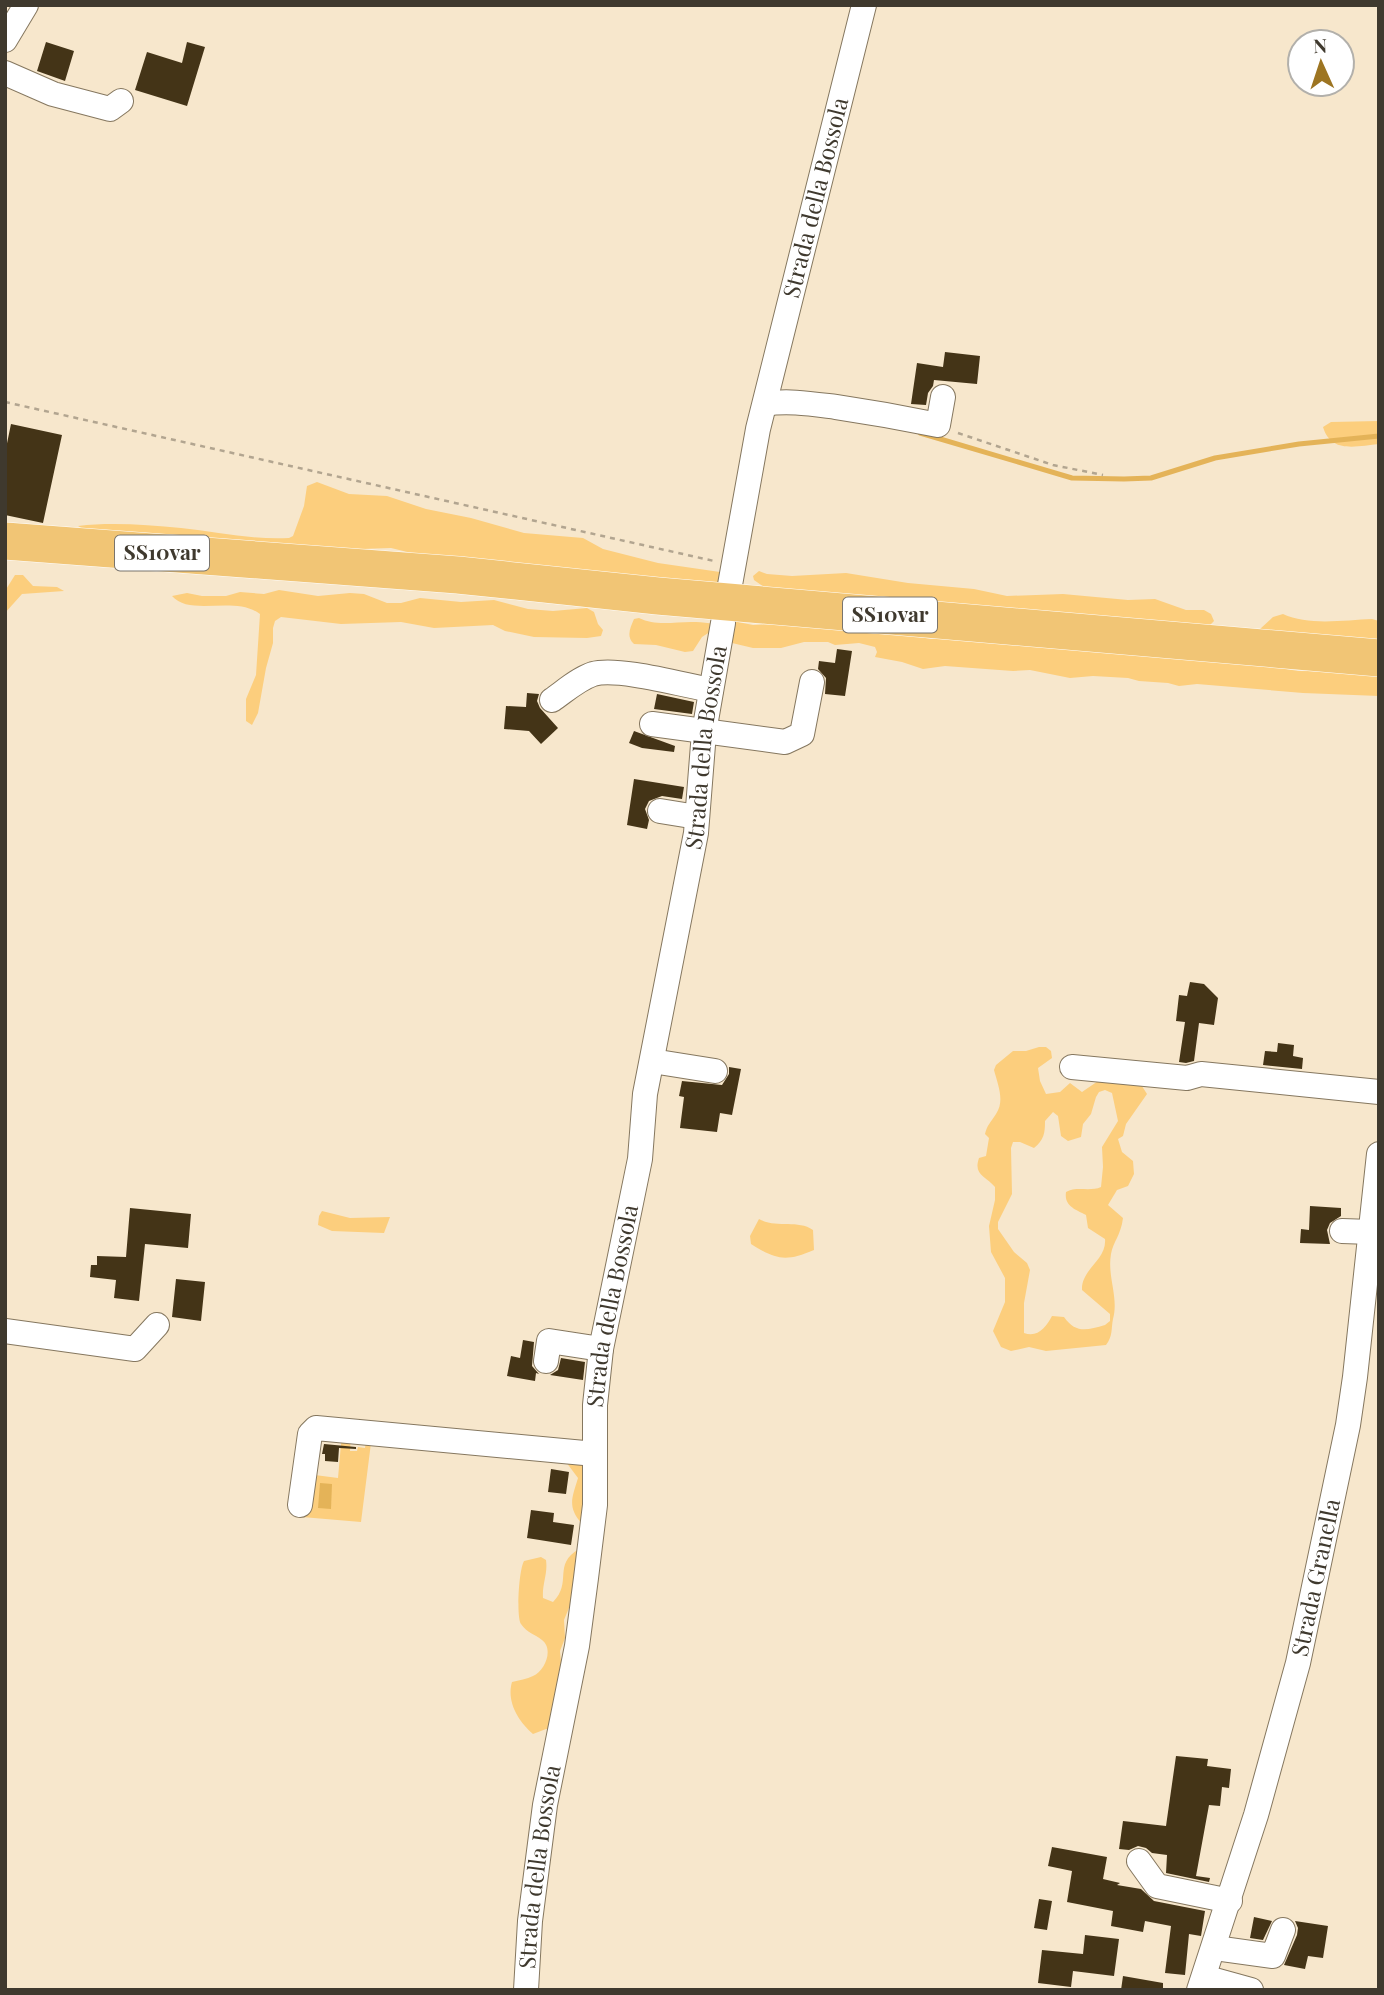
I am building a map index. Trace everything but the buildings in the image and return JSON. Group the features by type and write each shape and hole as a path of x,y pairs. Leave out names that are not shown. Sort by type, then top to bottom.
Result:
{"highway":[{"name":"SS10var","path":"5,541 458,575 658,596 1379,658"},
{"path":"5,563 65,560 81,547"}],"street":[{"path":"5,40 26,5"},
{"name":"Strada della Bossola","path":"729,596 765,404 864,5"},
{"path":"5,73 53,94 110,109 121,101"},
{"path":"53,94 70,89 76,78"},
{"path":"765,404 814,404 889,414 938,425 943,397"},
{"name":"Strada della Bossola","path":"526,1990 530,1921 545,1805 577,1646 595,1505 595,1405 601,1349 639,1159 645,1094 696,833 704,732 723,624"},
{"path":"552,700 583,678 596,673 624,674 711,690"},
{"path":"652,724 785,742 802,734 812,682"},
{"path":"660,811 697,817"},
{"path":"652,1061 715,1071"},
{"path":"1072,1067 1187,1078 1201,1074 1379,1092"},
{"name":"Strada Granella","path":"1202,1983 1256,1815 1298,1663 1355,1377 1379,1156"},
{"path":"1342,1231 1371,1232"},
{"path":"5,1331 135,1349 157,1325"},
{"path":"546,1361 549,1341 601,1349"},
{"path":"300,1505 310,1434 316,1428 595,1454"},
{"path":"1139,1861 1157,1886 1230,1900"},
{"path":"1215,1948 1273,1956 1283,1930"},
{"path":"1202,1983 1251,1990"}],"path":[{"path":"5,402 734,566"},
{"path":"938,425 986,444 1053,465 1103,475"}],"shaded area":[{"path":"1379,421 1379,444 1362,446 1338,445 1327,436 1323,427 1331,422"},
{"path":"317,482 349,494 387,496 426,509 524,533 583,538 603,549 658,563 720,572 721,583 428,557 391,548 302,551 83,529 78,526 142,525 248,537 289,538 293,536 304,506 307,486"},
{"path":"759,571 792,576 846,573 908,583 974,589 1007,596 1063,594 1128,600 1155,599 1186,610 1204,610 1211,614 1214,621 1207,628 770,591 754,580 753,576"},
{"path":"15,575 23,575 33,586 57,587 64,591 22,594 5,613 5,591"},
{"path":"279,590 318,596 364,594 387,603 420,598 461,602 494,600 528,609 553,611 587,608 594,612 603,630 601,636 587,638 534,637 505,631 493,625 434,628 401,622 341,624 281,617 275,621 273,628 273,643 258,713 252,725 246,721 246,699 256,675 260,614 238,606 190,605 172,596 187,593 202,596 226,596 240,592 264,594"},
{"path":"1283,614 1315,621 1379,621 1379,644 1260,629 1273,617"},
{"path":"634,619 660,623 714,624 713,630 702,637 693,651 685,652 656,645 634,644 630,632"},
{"path":"733,621 753,625 774,624 828,629 845,626 932,639 956,638 1036,644 1057,649 1257,664 1298,671 1379,672 1379,696 1197,684 1179,686 1128,678 1070,678 1030,670 945,666 923,669 875,657 875,647 859,643 835,645 828,642 804,642 781,648 753,648 732,643"},
{"path":"1046,1047 1051,1051 1052,1058 1038,1068 1046,1094 1060,1092 1070,1083 1082,1092 1104,1077 1140,1083 1147,1094 1126,1124 1123,1136 1118,1139 1122,1152 1133,1161 1134,1174 1128,1186 1117,1190 1108,1205 1123,1218 1111,1254 1114,1311 1111,1335 1106,1345 1046,1351 1029,1347 1011,1351 1001,1347 993,1331 1005,1302 1005,1278 991,1252 989,1226 995,1187 981,1175 978,1164 979,1158 986,1156 989,1138 985,1134 1000,1104 994,1070 996,1065 1013,1051","holes":["1105,1090 1112,1093 1118,1121 1102,1147 1101,1187 1066,1192 1071,1206 1086,1215 1088,1228 1105,1239 1102,1253 1085,1276 1082,1290 1110,1314 1110,1321 1105,1325 1082,1329 1073,1326 1064,1317 1052,1316 1037,1333 1024,1333 1024,1303 1030,1270 998,1229 998,1222 1012,1194 1013,1142 1034,1148 1043,1136 1045,1121 1053,1112 1058,1116 1061,1136 1068,1141 1081,1137 1083,1124 1091,1114 1099,1092"]},
{"path":"322,1211 350,1218 390,1217 384,1233 332,1231 318,1225"},
{"path":"759,1219 800,1225 813,1230 814,1250 781,1258 751,1244 750,1236"},
{"path":"342,1433 351,1433 350,1451 357,1451 358,1447 365,1448 367,1435 372,1435 361,1522 302,1517 307,1474 338,1478"},
{"path":"584,1439 600,1445 573,1598 564,1620 565,1638 560,1651 566,1673 560,1729 546,1729 533,1734 523,1724 512,1704 512,1682 531,1677 541,1670 548,1654 546,1644 519,1620 521,1573 524,1561 541,1557 546,1560 543,1598 553,1602 559,1595 566,1561 579,1549 582,1524 573,1507 578,1478 566,1462 578,1441"},
{"path":"320,1483 332,1484 331,1509 318,1508"}],"waterway":[{"path":"920,433 1072,478 1124,479 1151,478 1215,458 1299,444 1379,436"}]}
